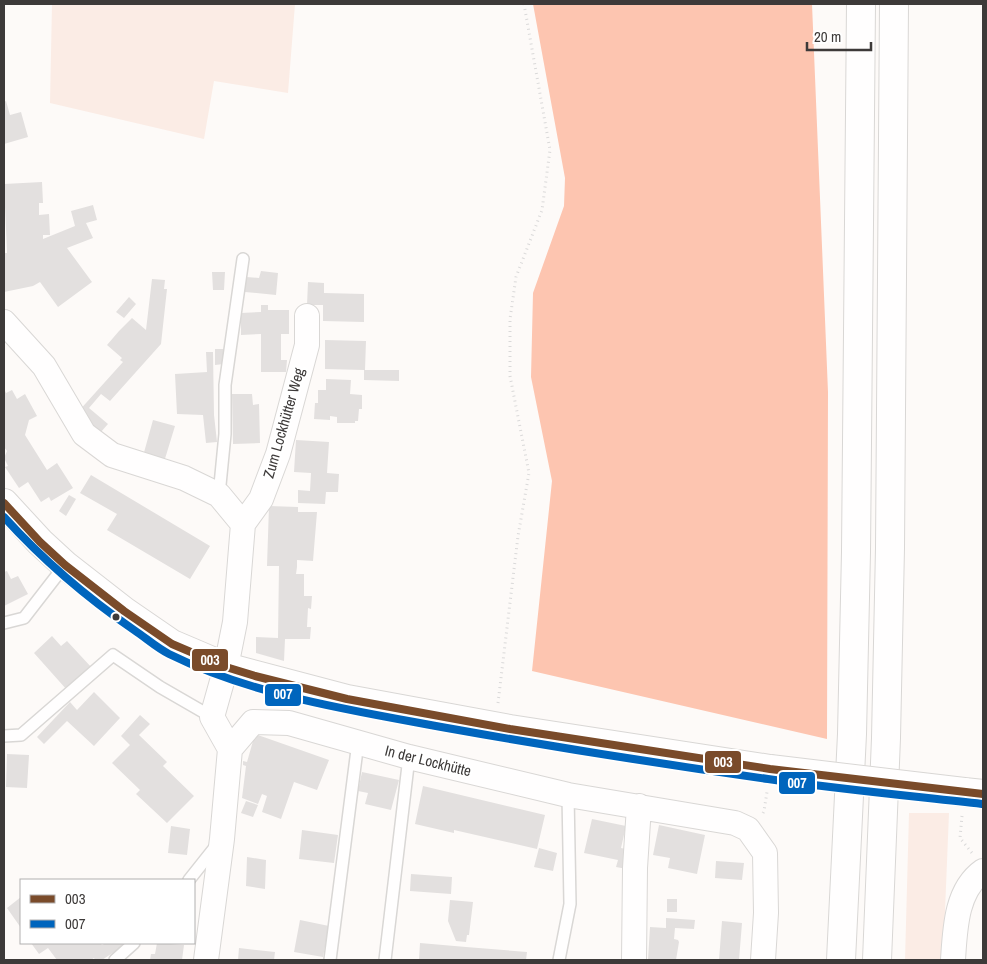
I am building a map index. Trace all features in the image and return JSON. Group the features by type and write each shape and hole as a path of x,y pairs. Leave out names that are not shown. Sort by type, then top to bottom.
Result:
{"main road":[{"path":"841,960 852,734 856,571 861,4"},
{"path":"877,960 886,738 890,548 894,4"},
{"path":"4,503 40,542 124,611 172,644 226,667 347,699 510,729 970,799"}],"street":[{"name":"Zum Lockhütter Weg","path":"243,524 261,499 278,454 306,345 307,316"},
{"path":"4,322 44,366 84,434 112,455 184,478 220,495 243,524 236,622 212,718 230,749 222,839 206,960"},
{"name":"In der Lockhütte","path":"230,749 253,722 289,723 409,757 568,795 735,823 748,829"},
{"path":"634,960 635,868 639,806"},
{"path":"748,829 765,853 766,913 762,960"},
{"path":"953,960 955,926 977,876"}],"lane":[{"path":"220,495 225,434 225,385 243,260"},
{"path":"4,623 24,618 66,565"},
{"path":"4,736 21,735 113,656 212,718"},
{"path":"330,960 358,742"},
{"path":"385,960 409,757"},
{"path":"559,960 570,904 568,795"},
{"path":"190,879 222,839"},
{"path":"114,960 133,944"}],"path":[{"path":"497,704 518,536 529,473 510,376 510,318 516,277 542,210 550,150 524,4"},
{"path":"748,829 764,811 770,770"},
{"path":"970,799 960,838 975,857 977,876"}],"shaded area":[{"path":"52,4 295,4 288,93 214,81 204,139 50,103"},
{"path":"533,4 812,4 828,392 827,739 532,671 552,481 531,377 533,293 564,206 565,178"},
{"path":"909,813 949,813 943,960 905,960"}],"building":[{"path":"6,101 10,115 21,112 28,137 4,144 4,102"},
{"path":"42,182 43,203 39,203 39,215 49,214 50,235 43,235 43,239 75,226 71,211 93,205 97,220 86,223 93,238 67,248 92,282 58,307 40,282 33,286 4,292 4,253 7,253 4,184"},
{"path":"261,271 278,273 276,295 245,292 246,277 259,278"},
{"path":"212,272 225,272 224,290 213,290"},
{"path":"152,279 165,280 164,289 167,289 161,344 110,401 101,394 89,408 108,424 100,433 77,413 123,362 120,360 122,358 107,345 132,318 146,330"},
{"path":"308,282 324,283 324,293 364,294 364,322 323,321 323,305 307,305"},
{"path":"129,297 136,304 124,318 116,312"},
{"path":"261,305 268,305 268,310 289,310 289,334 281,334 281,360 287,360 286,372 261,372 261,334 241,335 241,313 261,312"},
{"path":"325,340 366,341 365,370 399,370 399,381 364,380 364,370 325,369"},
{"path":"215,349 224,349 224,364 215,365"},
{"path":"206,352 213,352 214,415 217,442 206,443 203,415 177,414 175,374 207,372"},
{"path":"326,379 351,380 350,394 362,395 362,409 359,409 358,421 355,421 355,423 337,423 337,417 330,416 330,420 314,419 315,403 318,403 318,390 326,390"},
{"path":"4,389 6,393 12,390 17,399 25,394 37,416 29,420 25,435 47,470 57,463 73,488 51,501 49,497 41,502 28,482 19,488 5,467 8,466 4,458 7,451 4,447"},
{"path":"232,394 252,394 253,405 259,404 260,443 233,444"},
{"path":"153,420 175,426 164,462 143,456"},
{"path":"296,440 329,442 327,473 339,474 338,492 326,492 325,504 298,503 298,490 310,491 311,473 294,472"},
{"path":"91,475 210,546 190,579 107,530 117,514 80,493"},
{"path":"69,495 76,499 66,516 59,511"},
{"path":"269,506 298,507 298,512 317,512 313,561 297,560 296,574 304,574 304,596 312,596 311,609 308,608 307,627 311,627 310,639 285,639 284,661 256,653 256,637 278,638 279,566 267,566"},
{"path":"7,571 11,579 18,576 28,594 4,606 4,572"},
{"path":"52,636 61,646 67,641 92,668 67,690 34,653"},
{"path":"94,692 120,718 94,746 67,721 44,744 37,737 70,702 77,710"},
{"path":"140,715 150,724 139,735 167,762 163,766 194,796 167,823 136,794 140,790 112,763 130,745 121,736"},
{"path":"255,734 329,760 317,790 294,782 281,819 262,812 267,796 262,794 258,804 242,798 246,766 243,765 243,761 247,762"},
{"path":"7,754 29,755 27,788 6,787"},
{"path":"362,772 399,780 391,810 365,804 368,793 358,791"},
{"path":"423,786 545,815 537,849 454,830 454,833 415,824"},
{"path":"246,801 258,805 253,817 241,813"},
{"path":"592,819 626,826 621,848 631,850 627,869 616,867 618,860 584,853"},
{"path":"659,825 705,835 697,874 668,868 670,858 653,855"},
{"path":"171,826 190,829 187,855 168,853"},
{"path":"302,830 338,835 334,863 299,859"},
{"path":"539,848 557,853 553,871 534,867"},
{"path":"247,857 266,860 265,889 246,886"},
{"path":"716,861 744,863 742,880 715,878"},
{"path":"411,874 452,877 451,894 410,891"},
{"path":"20,898 20,927 7,908"},
{"path":"667,899 677,899 677,912 667,912"},
{"path":"450,900 473,902 469,935 467,935 466,942 456,941 448,921"},
{"path":"666,918 695,920 694,929 675,928 674,939 679,942 676,960 648,960 650,927 666,928"},
{"path":"300,920 329,926 323,957 294,952"},
{"path":"722,921 742,923 739,960 719,960"},
{"path":"420,943 527,952 526,960 419,960"},
{"path":"32,944 126,944 102,960 95,960 94,958 91,960 57,960 48,948 39,954"},
{"path":"157,944 184,945 182,960 150,960 151,954 155,954"},
{"path":"239,948 275,952 274,960 238,960"}],"transit line":[{"name":"003","path":"4,503 40,542 65,565 124,611 172,644 226,667 255,676 347,699 510,729 770,769 983,794"},
{"name":"007","path":"4,517 66,577 160,649 202,669 235,681 341,708 607,755 795,783 982,804"}]}
